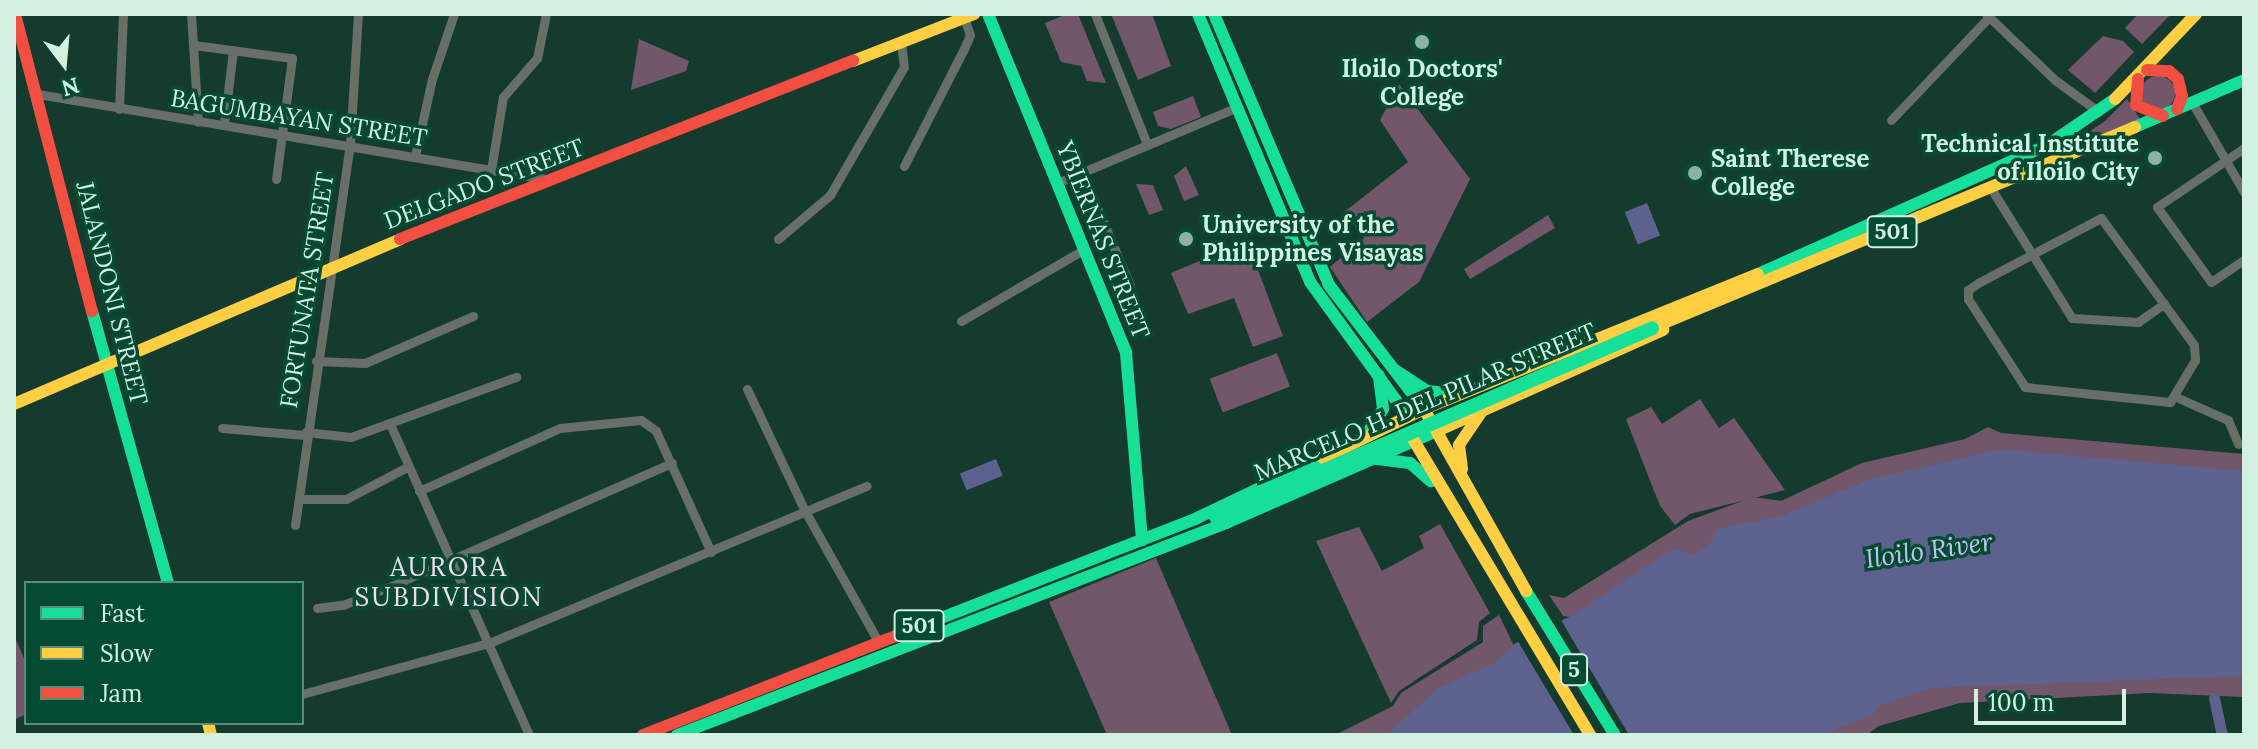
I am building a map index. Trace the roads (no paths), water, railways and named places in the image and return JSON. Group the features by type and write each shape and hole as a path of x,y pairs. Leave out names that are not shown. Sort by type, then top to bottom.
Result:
{"main road":[{"name":"JALANDONI STREET","path":"15,14 105,363 167,581"},
{"name":"YBIERNAS STREET","path":"988,14 1126,353 1142,540"},
{"path":"1198,14 1310,282 1403,410 1402,419"},
{"path":"1214,14 1329,285 1424,409"},
{"name":"MARCELO H. DEL PILAR STREET","path":"1206,521 1660,324 2046,146 2099,112 2143,74 2196,14"},
{"name":"DELGADO STREET","path":"14,404 333,265 969,16"},
{"path":"2169,71 2178,79 2182,96 2170,113 2150,115 2136,105 2143,74 2169,71"},
{"name":"501","path":"2170,113 2244,80"},
{"name":"MARCELO H. DEL PILAR STREET","path":"1206,521 1414,442 1660,324 1992,190 2170,113"},
{"name":"MARCELO H. DEL PILAR STREET","path":"1206,521 1424,409 1645,318 1660,324"},
{"path":"1395,370 1427,391 1464,394"},
{"path":"1363,438 1383,409 1379,375"},
{"name":"5","path":"1424,409 1534,605 1615,735"},
{"path":"1465,482 1459,445 1481,412"},
{"name":"5","path":"1402,419 1590,735"},
{"path":"1372,459 1410,463 1444,494"},
{"name":"501","path":"677,735 845,662 878,641 1142,540 1206,521"},
{"name":"501","path":"643,735 845,662 1206,521"},
{"path":"1501,590 1521,580"}],"street":[{"path":"119,109 123,14"},
{"path":"191,14 198,122"},
{"name":"FORTUNATA STREET","path":"295,525 316,361 350,144 358,14"},
{"path":"415,156 432,79 454,14"},
{"path":"491,170 503,97 537,58 546,14"},
{"path":"1095,14 1147,144"},
{"path":"904,166 970,35 969,16"},
{"path":"1891,120 1987,16 2055,80 2099,112"},
{"path":"778,239 830,195 904,67 901,43"},
{"path":"194,45 292,58 276,179"},
{"path":"224,124 233,51"},
{"name":"BAGUMBAYAN STREET","path":"38,94 554,180"},
{"path":"2193,104 2222,161 2244,192"},
{"path":"1057,183 1235,108"},
{"path":"2244,148 2157,207 2211,282 2244,260"},
{"path":"1082,172 1130,285"},
{"path":"1992,190 2072,318 2138,322 2164,304"},
{"path":"2101,218 2164,304 2196,352 2176,397 2162,403 2025,387 1968,299 1968,290 2031,253 2101,218"},
{"path":"961,321 1083,250"},
{"path":"316,361 365,363 473,316"},
{"path":"222,428 344,438 516,377"},
{"path":"747,389 805,511 878,641"},
{"path":"2176,397 2228,420 2238,444"},
{"path":"419,491 570,425 641,420 653,427 711,552"},
{"path":"390,424 407,467 453,558 529,735"},
{"path":"317,608 343,605 672,463"},
{"path":"299,499 346,499 407,467"},
{"path":"304,693 489,643 867,486"}],"water":[{"path":"1647,203 1660,235 1638,244 1625,212"},
{"name":"Iloilo River","path":"2000,449 2244,471 2244,676 1931,688 1880,705 1873,715 1826,733 1805,735 1386,735 1437,689 1495,663 1516,643 1573,615 1674,548 1693,555 1709,546 1717,529 1784,515 1868,480"},
{"path":"996,459 1003,476 967,490 960,474"}],"waterway":[{"path":"2214,698 2222,735"}],"place":[{"name":"Iloilo Doctors' College","path":"1422,42"},
{"name":"Technical Institute of Iloilo City","path":"2155,158"},
{"name":"Saint Therese College","path":"1695,173"},
{"name":"University of the Philippines Visayas","path":"1186,239"}],"district":[{"name":"AURORA SUBDIVISION","path":"449,582"}]}
